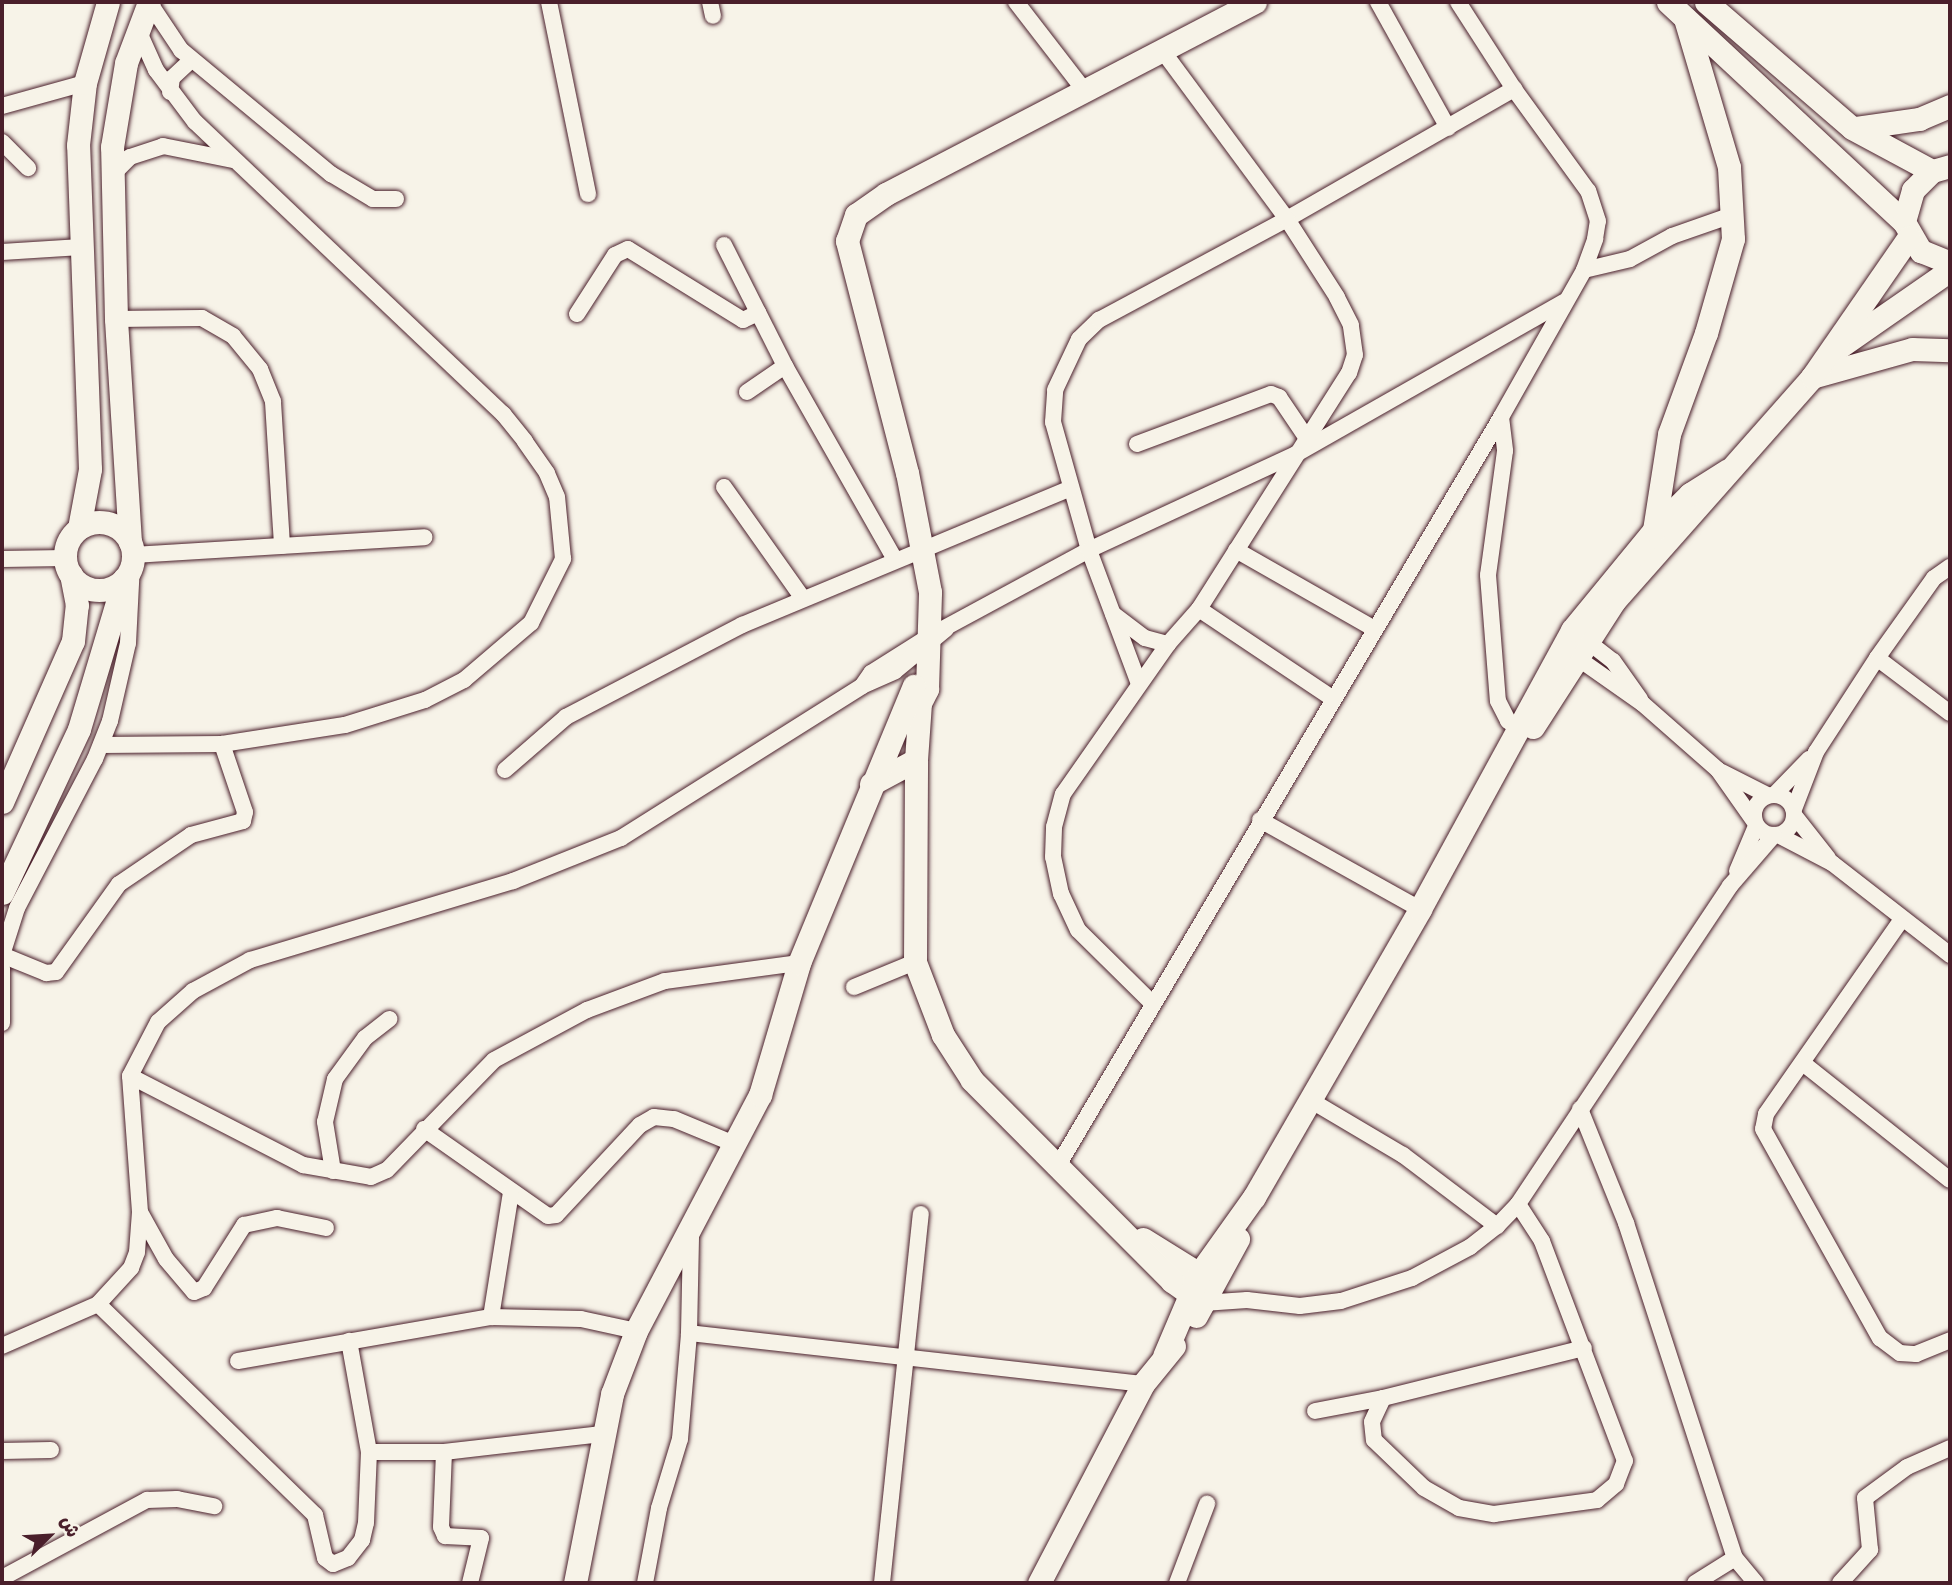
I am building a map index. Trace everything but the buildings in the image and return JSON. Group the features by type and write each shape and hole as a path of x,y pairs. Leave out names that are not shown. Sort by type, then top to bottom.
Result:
{"street":[{"path":"2,803 74,641 78,604 68,567 68,541 79,528 90,469 78,145 85,83 108,2"},
{"path":"149,2 118,100 113,174 116,319 129,560 124,669 101,745 17,908 2,955 46,974 56,972 119,884 191,835 243,821 245,812 222,744"},
{"path":"149,2 191,60 343,183 373,199 396,199"},
{"path":"549,2 588,194"},
{"path":"1016,2 1084,90"},
{"path":"1255,2 886,194 856,215 848,231 850,260 924,546 927,643 917,695 915,962 943,1035 972,1080 1056,1169 1119,1225 1206,1291 1300,1306 1341,1301 1412,1278 1469,1247 1497,1226 1518,1204 1730,886 1775,835 1790,828 1816,752 1877,658 1934,578 1950,566"},
{"path":"1378,2 1448,128"},
{"path":"1056,1169 1373,628 1501,416 1584,270 1598,221 1594,204 1514,89 1458,2"},
{"path":"1668,2 1907,229 1932,258 1950,263"},
{"path":"1713,4 1852,128 1945,166"},
{"path":"1654,530 1669,434 1733,240 1726,155 1685,18"},
{"path":"101,745 222,744 384,716 464,680 531,623 563,559 562,523 547,472 503,414 236,160 170,92 138,30"},
{"path":"1153,1004 1078,930 1060,894 1053,857 1054,827 1063,794 1168,644 1199,609 1353,363 1354,341 1346,311 1287,219 1162,50"},
{"path":"170,92 172,78 191,60"},
{"path":"2,106 85,83"},
{"path":"1139,684 1111,613 1069,489 1052,407 1062,374 1088,327 1287,219 1514,89"},
{"path":"1852,128 1919,120 1950,106"},
{"path":"2,142 28,168"},
{"path":"113,174 131,157 163,146 236,160"},
{"path":"1039,1583 1143,1384 1206,1291 1254,1196 1503,765 1576,645 1701,507 1728,471 1812,377 1907,229 1913,190 1945,166"},
{"path":"1584,270 1630,259 1672,236 1732,215"},
{"path":"724,245 785,366 894,558"},
{"path":"2,252 81,247"},
{"path":"577,314 615,255 628,249 743,320 758,313"},
{"path":"1829,354 1950,270"},
{"path":"2,1346 98,1304 131,1268 137,1252 140,1212 130,1076 158,1022 216,976 250,960 586,854 658,816 862,686 871,673 1089,550 1296,454 1566,301"},
{"path":"116,319 202,318 233,336 260,369 273,402 282,546"},
{"path":"1812,377 1912,349 1950,350"},
{"path":"747,392 785,366"},
{"path":"1137,444 1270,394 1279,397 1306,437"},
{"path":"1501,416 1505,451 1488,575 1498,701 1508,721 1518,728"},
{"path":"1503,765 1518,728 1654,530 1690,494 1728,471"},
{"path":"724,487 803,597"},
{"path":"505,770 566,717 803,597 1069,489"},
{"path":"2,892 79,729 129,560 119,529 103,522 79,528"},
{"path":"2,559 68,567 84,586 101,590 129,560 424,537"},
{"path":"1236,550 1373,628"},
{"path":"1199,609 1332,698"},
{"path":"1111,613 1145,638 1168,644"},
{"path":"1576,645 1610,685 1643,704 1718,770 1755,823 1832,863 1950,955"},
{"path":"1877,658 1950,713"},
{"path":"575,1583 602,1434 636,1332 691,1234 760,1095 799,963 885,752 917,695"},
{"path":"885,752 900,745 917,753"},
{"path":"1730,886 1755,823 1755,805 1771,795 1816,752"},
{"path":"871,784 917,753"},
{"path":"1718,770 1771,795 1783,796 1832,863"},
{"path":"1260,820 1420,909"},
{"path":"1902,919 1804,1064 1766,1114 1763,1129 1776,1158 1880,1338 1899,1353 1908,1353 1950,1340"},
{"path":"854,987 915,962"},
{"path":"130,1076 303,1165 356,1177 387,1170 494,1060 587,1010 665,981 799,963"},
{"path":"2,968 2,1023"},
{"path":"333,1171 326,1122 335,1079 365,1038 389,1020"},
{"path":"1804,1064 1950,1180"},
{"path":"1310,1100 1403,1155 1497,1226"},
{"path":"1580,1110 1626,1223 1735,1558 1756,1583"},
{"path":"424,1129 548,1216 556,1215 640,1125 654,1117 674,1119 734,1144"},
{"path":"491,1317 511,1192"},
{"path":"1383,1398 1373,1422 1374,1440 1414,1480 1459,1508 1494,1514 1597,1500 1616,1484 1625,1461 1542,1241 1518,1204"},
{"path":"140,1212 166,1259 194,1292 204,1288 244,1225 277,1218 326,1228"},
{"path":"882,1583 920,1214"},
{"path":"645,1583 659,1508 673,1472 680,1439 689,1333 691,1234"},
{"path":"98,1304 315,1515 325,1558 333,1564 348,1558 362,1540 369,1452 349,1342"},
{"path":"238,1362 491,1317 581,1319 636,1332"},
{"path":"689,1333 1143,1384"},
{"path":"1315,1411 1383,1398 1584,1348"},
{"path":"369,1452 444,1452 602,1434"},
{"path":"1840,1583 1870,1550 1865,1498 1907,1467 1950,1448"},
{"path":"2,1451 51,1450"},
{"path":"444,1452 441,1527 444,1536 481,1538 470,1583"},
{"path":"2,1578 147,1500 177,1499 214,1506"},
{"path":"1177,1583 1207,1504"},
{"path":"1695,1583 1735,1558"}]}
